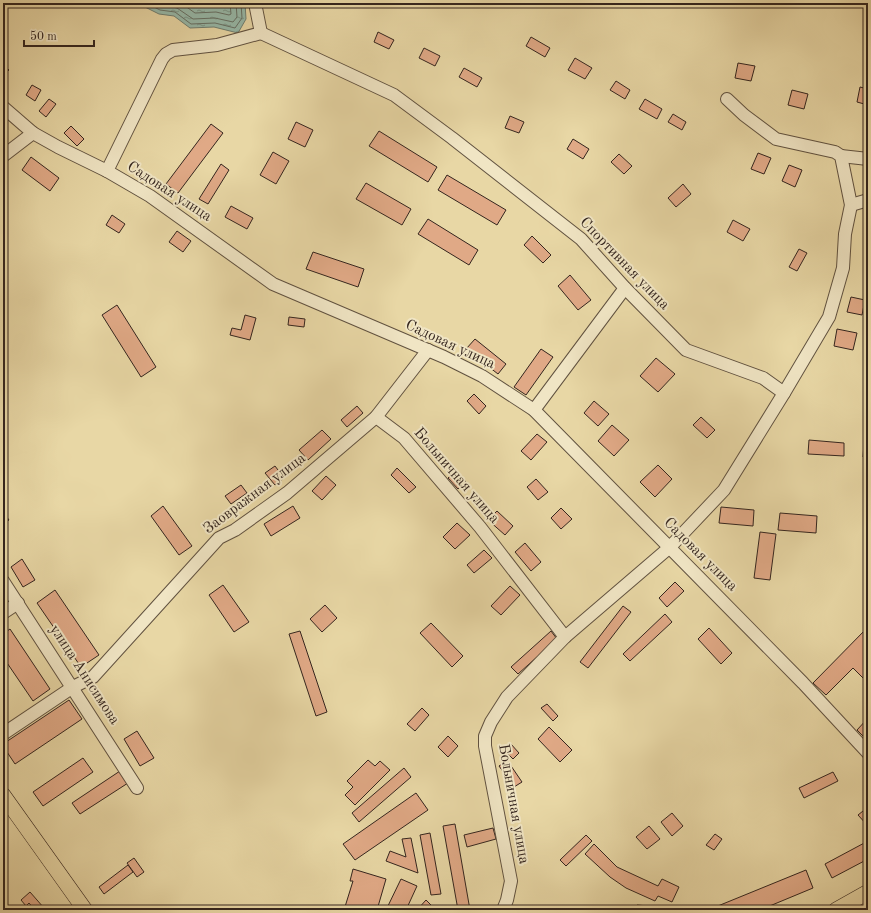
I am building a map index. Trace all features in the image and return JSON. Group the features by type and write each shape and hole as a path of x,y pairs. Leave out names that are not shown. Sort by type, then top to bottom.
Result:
{"main road":[{"path":"3,795 85,910"},
{"path":"836,910 868,892"}],"street":[{"path":"107,171 162,59 166,54 173,50 217,45 261,33 255,3"},
{"name":"Спортивная улица","path":"261,33 394,95 452,138 581,239 625,288 686,350 763,378 784,393"},
{"path":"727,100 776,139 835,152 841,156 868,159"},
{"name":"Садовая улица","path":"3,106 33,133 107,171 150,196 273,284 444,357 482,376 534,410 803,683 868,753"},
{"path":"3,156 33,133"},
{"path":"841,156 851,205 868,200"},
{"name":"Больничная улица","path":"503,910 508,900 511,881 487,761 484,736 507,697 565,637 670,547 724,490 830,317 843,268 845,234 851,205"},
{"path":"534,410 625,288"},
{"name":"Заовражная улица","path":"3,734 73,687 93,677 219,538 235,530 287,493 376,417 428,350"},
{"name":"Больничная улица","path":"376,417 404,438 480,527 565,637"},
{"name":"улица Анисимова","path":"3,581 137,788"},
{"path":"3,613 18,603"}],"water":[{"path":"137,3 245,3 246,19 238,33 214,27 190,28 174,16 159,14"}],"building":[{"path":"378,32 394,40 389,49 374,42"},
{"path":"531,37 550,48 545,57 526,46"},
{"path":"424,48 440,56 435,66 419,58"},
{"path":"575,58 592,68 585,79 568,70"},
{"path":"738,63 755,66 751,81 735,78"},
{"path":"3,64 9,70 3,76"},
{"path":"464,68 482,78 477,87 459,77"},
{"path":"616,81 630,90 625,99 610,90"},
{"path":"32,85 41,90 35,101 26,95"},
{"path":"860,87 868,89 868,105 857,102"},
{"path":"792,90 808,94 804,109 788,105"},
{"path":"49,99 56,104 46,117 39,111"},
{"path":"645,99 662,109 657,119 639,109"},
{"path":"673,114 686,122 682,130 668,122"},
{"path":"510,116 524,122 519,133 505,128"},
{"path":"296,122 313,130 305,147 288,139"},
{"path":"211,124 223,133 178,193 166,184"},
{"path":"71,126 84,139 77,146 64,133"},
{"path":"379,131 437,167 428,182 369,146"},
{"path":"573,139 589,149 583,159 567,149"},
{"path":"273,152 289,161 276,184 260,175"},
{"path":"758,153 771,158 764,174 751,169"},
{"path":"619,154 632,166 624,174 611,162"},
{"path":"31,157 59,178 50,191 22,170"},
{"path":"221,164 229,170 208,204 199,199"},
{"path":"789,165 802,170 795,187 782,181"},
{"path":"447,175 506,210 497,225 438,190"},
{"path":"366,183 411,209 402,225 356,199"},
{"path":"683,184 691,194 676,207 668,198"},
{"path":"231,206 253,218 247,229 225,217"},
{"path":"112,215 125,224 119,233 106,225"},
{"path":"428,219 478,250 469,265 418,234"},
{"path":"733,220 750,229 743,241 727,232"},
{"path":"177,231 191,241 183,252 169,242"},
{"path":"532,236 551,255 543,263 524,245"},
{"path":"799,249 807,253 797,271 789,267"},
{"path":"313,252 364,269 358,287 306,269"},
{"path":"867,264 868,276 865,276"},
{"path":"570,275 591,300 578,310 558,286"},
{"path":"851,297 865,300 862,315 847,312"},
{"path":"117,305 156,367 141,377 102,315"},
{"path":"245,315 256,318 250,340 230,335 232,328 241,330"},
{"path":"289,317 305,319 304,327 288,325"},
{"path":"837,329 857,333 853,350 834,346"},
{"path":"475,339 506,364 498,374 466,349"},
{"path":"541,349 553,357 526,395 514,387"},
{"path":"656,358 675,374 658,392 640,376"},
{"path":"474,394 486,406 479,414 467,401"},
{"path":"594,401 609,414 598,426 584,413"},
{"path":"357,406 363,413 347,427 341,420"},
{"path":"701,417 715,430 707,438 693,425"},
{"path":"612,425 629,440 614,456 598,441"},
{"path":"322,430 331,439 308,460 299,450"},
{"path":"537,434 547,442 531,460 521,451"},
{"path":"809,440 844,443 844,456 808,454"},
{"path":"864,443 868,444 868,457 863,457"},
{"path":"658,465 672,479 655,497 640,482"},
{"path":"275,466 284,478 275,485 265,473"},
{"path":"397,468 416,487 409,493 391,475"},
{"path":"456,471 466,482 458,489 448,478"},
{"path":"326,476 336,485 322,500 312,491"},
{"path":"536,479 548,492 538,500 527,487"},
{"path":"241,485 247,493 231,504 225,496"},
{"path":"163,506 192,546 179,555 151,516"},
{"path":"293,506 300,518 271,536 264,524"},
{"path":"721,507 754,510 753,526 719,523"},
{"path":"561,508 572,519 561,529 551,518"},
{"path":"497,511 513,526 505,535 488,520"},
{"path":"3,512 9,520 3,524"},
{"path":"780,513 817,516 816,533 778,530"},
{"path":"457,523 470,535 455,549 443,537"},
{"path":"760,532 776,534 770,580 754,578"},
{"path":"525,543 541,562 531,571 515,552"},
{"path":"484,550 492,558 474,573 467,565"},
{"path":"22,559 35,580 23,587 11,567"},
{"path":"675,582 684,591 667,607 659,598"},
{"path":"223,585 249,622 234,632 209,595"},
{"path":"510,586 520,595 501,615 491,606"},
{"path":"55,590 99,655 81,667 37,603"},
{"path":"325,605 337,618 322,632 310,619"},
{"path":"623,606 631,612 588,668 580,662"},
{"path":"665,614 672,622 630,661 623,654"},
{"path":"431,623 463,656 452,667 420,633"},
{"path":"868,627 868,653 865,656 868,659 868,683 853,668 826,695 813,683"},
{"path":"709,628 732,653 721,664 698,639"},
{"path":"10,629 50,689 33,701 3,657 3,634"},
{"path":"300,631 327,712 316,716 289,634"},
{"path":"551,631 557,639 518,674 511,667"},
{"path":"69,700 82,719 15,764 3,744"},
{"path":"547,704 558,716 553,721 541,708"},
{"path":"422,708 429,715 415,731 407,724"},
{"path":"868,718 868,741 857,730"},
{"path":"549,727 572,750 560,762 538,739"},
{"path":"137,731 154,758 140,766 124,739"},
{"path":"448,736 458,746 448,757 438,747"},
{"path":"510,743 519,753 513,759 503,749"},
{"path":"83,758 93,772 43,806 33,792"},
{"path":"368,760 375,766 380,761 390,770 355,805 345,795 353,787 347,781"},
{"path":"507,760 522,782 514,787 499,766"},
{"path":"404,768 411,777 359,822 352,813"},
{"path":"120,771 128,783 80,814 72,803"},
{"path":"833,772 838,781 804,798 799,788"},
{"path":"416,793 428,810 355,860 343,844"},
{"path":"868,807 868,826 858,815"},
{"path":"672,813 683,826 672,836 661,822"},
{"path":"455,824 470,910 458,910 443,826"},
{"path":"649,826 660,839 647,849 636,837"},
{"path":"493,828 496,839 467,847 464,835"},
{"path":"430,833 441,894 431,895 420,835"},
{"path":"715,834 722,839 714,850 706,845"},
{"path":"586,835 592,841 566,866 560,860"},
{"path":"411,838 418,873 386,861 390,851 406,857 402,839"},
{"path":"868,841 868,859 832,878 825,864"},
{"path":"594,844 617,867 658,886 662,879 679,887 672,902 658,896 655,901 626,888 610,877 585,854"},
{"path":"134,858 144,872 137,877 127,863"},
{"path":"128,865 133,872 104,894 99,887"},
{"path":"353,869 386,879 377,910 344,910 353,881 350,881"},
{"path":"806,870 813,888 760,910 708,910"},
{"path":"401,879 417,886 406,910 386,910"},
{"path":"30,892 44,908 42,910 35,910 29,903 26,906 21,900"},
{"path":"426,900 434,908 432,910 417,910"},
{"path":"637,905 660,907 660,910 636,910"}]}
